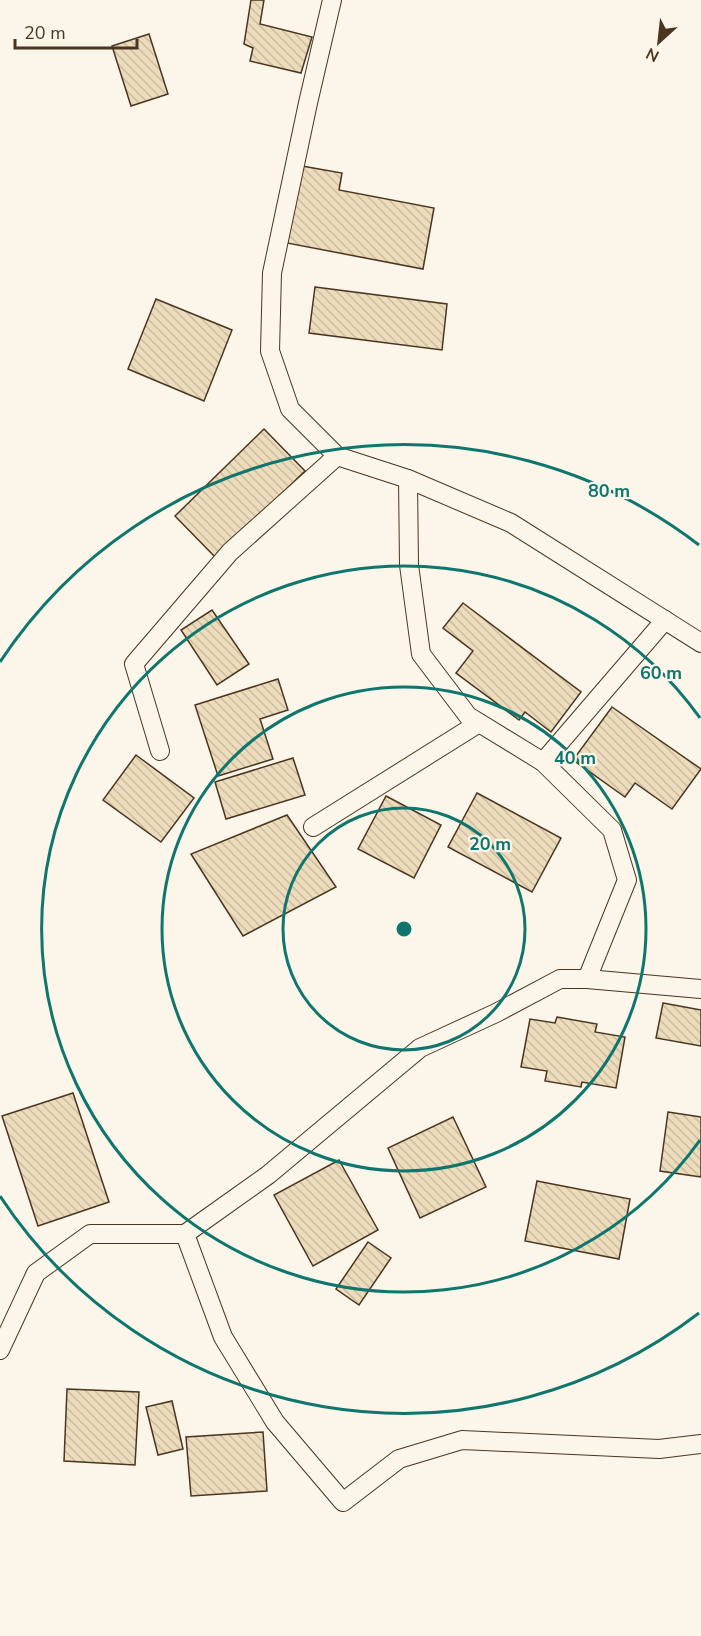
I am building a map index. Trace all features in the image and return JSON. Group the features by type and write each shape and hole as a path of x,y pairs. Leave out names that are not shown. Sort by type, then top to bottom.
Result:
{"lane":[{"path":"332,0 272,273 270,351 290,409 337,456 408,479 511,523 701,643"},
{"path":"160,751 134,664 230,552 337,456"},
{"path":"408,479 409,565 421,654 468,716 543,762 612,830 627,880 587,979"},
{"path":"543,762 665,620"},
{"path":"313,827 479,723"},
{"path":"0,1350 36,1273 90,1234 185,1234 268,1175 420,1048 496,1013 560,979 587,979 701,989"},
{"path":"185,1234 224,1336 275,1422 343,1502 399,1459 462,1440 659,1449 701,1444"}],"building":[{"path":"251,0 264,0 260,24 312,37 301,73 250,61 253,48 244,44"},
{"path":"149,34 168,94 131,106 112,46"},
{"path":"302,166 342,173 339,190 434,208 423,269 287,243"},
{"path":"315,287 447,304 442,350 309,333"},
{"path":"156,299 232,330 204,401 128,369"},
{"path":"264,429 305,471 216,558 175,516"},
{"path":"463,603 581,692 551,732 525,712 519,720 456,673 473,651 443,628"},
{"path":"212,610 249,664 217,685 181,630"},
{"path":"278,679 288,710 260,719 273,759 218,776 195,705"},
{"path":"612,707 701,769 672,809 635,783 625,797 573,760"},
{"path":"136,755 194,798 161,842 103,800"},
{"path":"293,758 305,795 226,819 215,782"},
{"path":"477,793 561,838 532,892 448,847"},
{"path":"386,796 441,825 414,878 358,849"},
{"path":"287,815 336,887 243,936 191,854"},
{"path":"663,1003 701,1010 701,1046 656,1038"},
{"path":"557,1017 597,1024 595,1032 625,1037 616,1088 582,1082 581,1087 545,1081 547,1071 521,1067 530,1019 555,1023"},
{"path":"73,1093 109,1202 38,1226 2,1116"},
{"path":"668,1112 701,1117 701,1177 660,1171"},
{"path":"453,1117 486,1187 420,1218 388,1148"},
{"path":"339,1160 378,1230 313,1266 274,1195"},
{"path":"537,1181 630,1199 619,1259 525,1241"},
{"path":"368,1242 391,1258 359,1305 336,1289"},
{"path":"67,1389 139,1392 135,1465 64,1461"},
{"path":"172,1401 183,1449 158,1455 146,1407"},
{"path":"263,1432 267,1491 191,1496 186,1437"}]}
